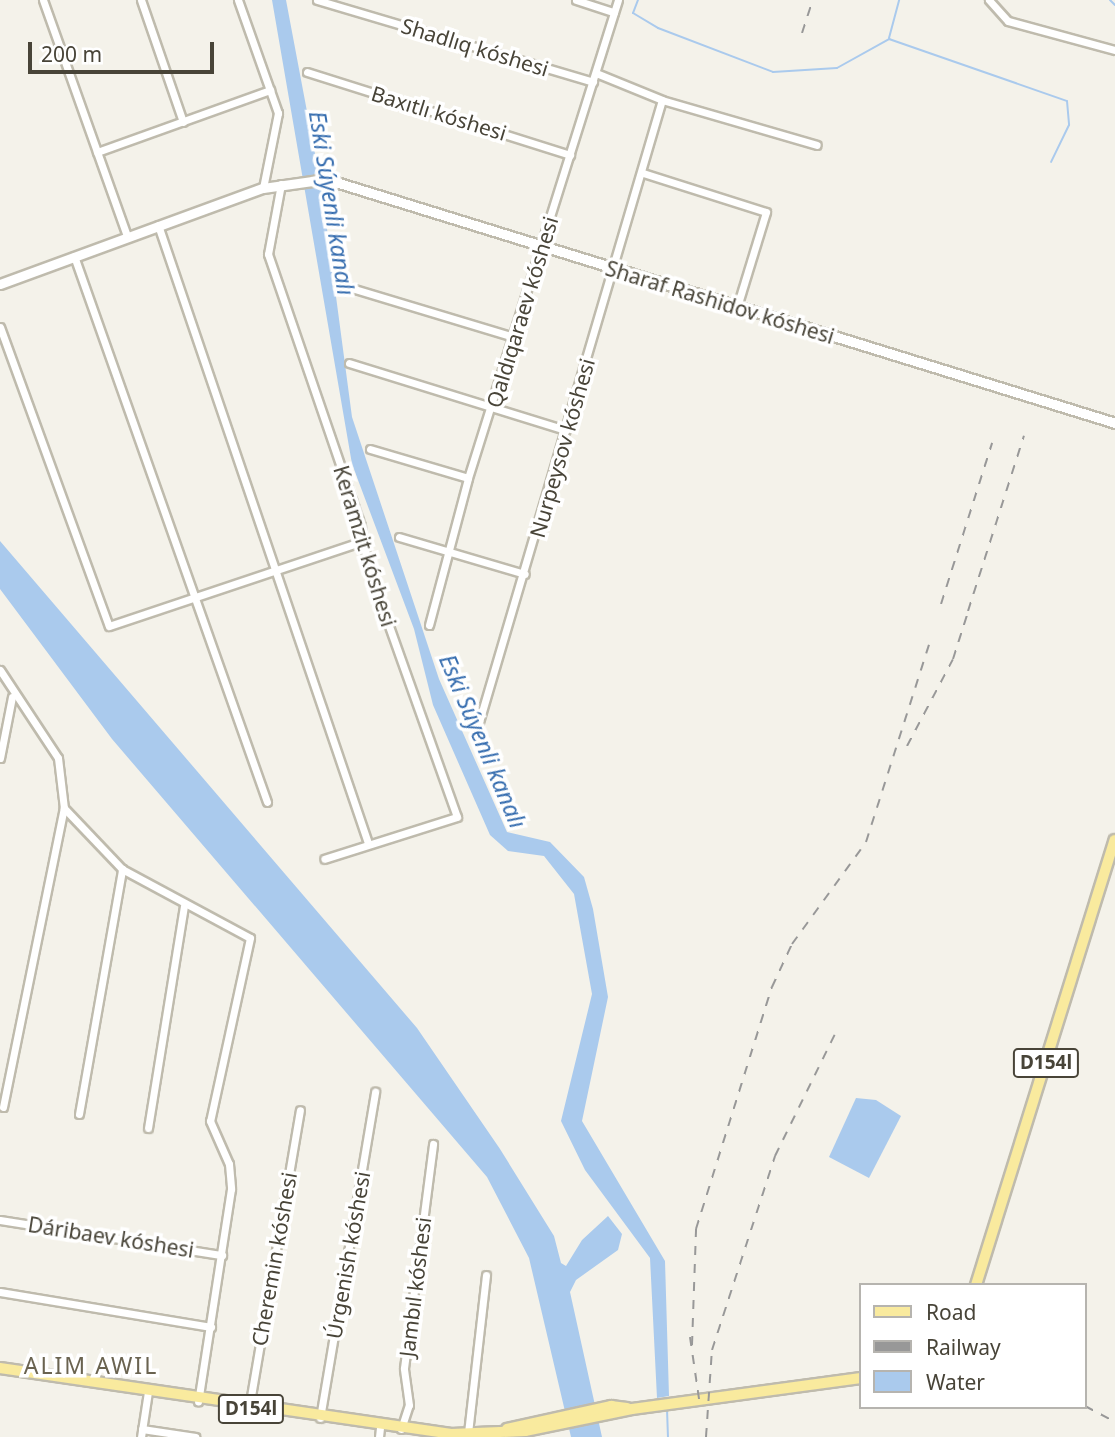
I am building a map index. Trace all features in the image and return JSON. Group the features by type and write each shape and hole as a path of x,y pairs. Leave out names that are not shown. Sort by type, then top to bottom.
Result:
{"main road":[{"name":"D154l","path":"977,1283 1115,840"},
{"name":"D154l","path":"0,1368 320,1419 379,1432 401,1430 468,1433 504,1430 632,1409 860,1378"}],"street":[{"path":"43,0 127,236"},
{"path":"141,0 183,122"},
{"path":"238,0 278,113 263,188"},
{"name":"Shadlıq kóshesi","path":"317,0 593,82"},
{"path":"576,0 614,12"},
{"name":"Qaldıqaraev kóshesi","path":"429,625 468,478 618,0"},
{"path":"989,0 1008,21 1115,50"},
{"name":"Baxıtlı kóshesi","path":"307,72 570,155"},
{"path":"596,73 662,100 817,145"},
{"path":"97,152 270,90"},
{"name":"Nurpeysov kóshesi","path":"479,722 643,173 662,100"},
{"path":"643,173 766,212 737,307"},
{"name":"Sharaf Rashidov kóshesi","path":"281,184 326,179 542,248 1115,423"},
{"path":"1,282 263,188 281,184"},
{"name":"Keramzit kóshesi","path":"281,184 268,254 362,541 457,817 324,859"},
{"path":"158,225 368,843"},
{"path":"74,256 267,802"},
{"path":"338,284 514,337"},
{"path":"0,327 109,626 362,541"},
{"path":"349,363 566,430"},
{"path":"370,449 468,478"},
{"path":"399,537 525,574"},
{"path":"0,670 12,697 58,758 64,808 3,1107"},
{"path":"0,758 12,697"},
{"path":"64,808 122,869 184,906 250,938 210,1121 229,1164 222,1255 198,1401"},
{"path":"79,1114 122,869"},
{"path":"148,1128 184,906"},
{"name":"Úrgenish kóshesi","path":"320,1419 375,1092"},
{"name":"Cheremin kóshesi","path":"249,1409 300,1110"},
{"name":"Jambıl kóshesi","path":"401,1430 409,1405 404,1368 433,1144"},
{"name":"Dáribaev kóshesi","path":"0,1220 222,1255"},
{"path":"468,1433 486,1275"},
{"path":"0,1292 211,1327"},
{"path":"148,1392 141,1433 195,1437"}],"water":[{"path":"272,0 286,0 322,191 352,417 439,679 507,832 550,842 584,877 593,909 608,997 582,1121 665,1261 669,1396 657,1398 650,1258 585,1170 561,1121 592,994 574,894 544,856 508,851 490,835 433,705 414,629 352,464"},
{"path":"0,541 417,1028 500,1149 554,1236 561,1263 566,1266 582,1240 608,1216 622,1234 618,1250 576,1280 570,1292 602,1437 571,1437 529,1258 487,1177 112,739 0,589"},
{"path":"856,1098 876,1100 901,1116 869,1178 829,1157"}],"waterway":[{"path":"638,0 633,13 658,28 773,72 837,68 889,39 1067,101 1069,125 1051,162"},
{"path":"889,38 899,0"},
{"path":"1110,0 1115,5"},
{"name":"Eski Súyenli kanalı","path":"667,1409 668,1437"}],"railway":[{"path":"802,33 813,0"},
{"path":"968,611 1024,436"},
{"path":"941,604 992,443"},
{"path":"907,746 953,659 967,615"},
{"path":"692,1345 696,1229 772,987 792,944 866,842 929,644"},
{"path":"706,1437 712,1350 775,1156 836,1032"},
{"path":"690,1337 699,1399"},
{"path":"1087,1407 1115,1422"}],"district":[{"name":"ALIM AWIL","path":"91,1365"}]}
